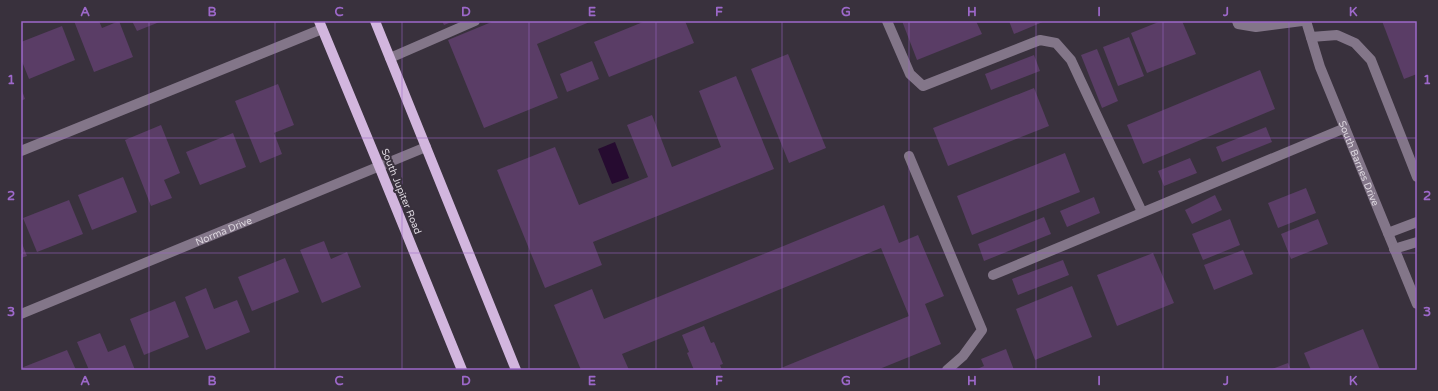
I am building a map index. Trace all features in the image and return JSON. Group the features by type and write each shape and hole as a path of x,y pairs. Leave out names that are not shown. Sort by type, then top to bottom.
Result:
{"main road":[{"path":"375,21 516,370"},
{"name":"South Jupiter Road","path":"320,25 380,166 462,370"}],"street":[{"path":"390,58 475,21"},
{"path":"887,21 910,74 923,86 1040,40 1056,43 1071,60 1142,212"},
{"path":"1236,21 1238,24 1256,27 1302,21"},
{"name":"South Barnes Drive","path":"1306,21 1320,67 1417,304"},
{"path":"21,151 320,25"},
{"path":"1310,37 1337,35 1355,43 1371,60 1417,177"},
{"path":"994,275 1345,128"},
{"name":"Norma Drive","path":"21,314 426,147"},
{"path":"909,156 982,330 963,356 947,370"},
{"path":"1388,233 1417,222"},
{"path":"1394,248 1417,242"}],"shaded area":[{"path":"615,142 629,178 612,184 598,149"}],"building":[{"path":"74,21 99,21 102,28 119,21 133,57 94,72"},
{"path":"132,21 162,21 137,31"},
{"path":"442,21 454,21 444,25"},
{"path":"494,21 592,21 537,44 558,98 484,128 448,40"},
{"path":"642,21 685,21 694,43 609,77 594,42 643,22"},
{"path":"902,21 976,21 982,34 917,60"},
{"path":"1009,21 1045,21 1014,34"},
{"path":"1161,21 1182,21 1196,54 1147,73 1131,33"},
{"path":"1382,21 1417,21 1417,74 1404,79"},
{"path":"62,26 75,60 29,79 21,59 21,42"},
{"path":"1129,37 1144,76 1118,86 1103,47"},
{"path":"1097,49 1118,101 1102,108 1081,55"},
{"path":"788,54 826,148 789,163 751,69"},
{"path":"1034,55 1040,71 991,90 985,74"},
{"path":"592,61 599,79 567,92 560,74"},
{"path":"1260,70 1275,109 1143,164 1127,125"},
{"path":"736,76 774,169 593,242 602,265 545,288 497,170 555,147 579,205 648,177 627,125 652,115 672,167 721,147 699,91"},
{"path":"278,84 294,125 274,133 282,154 260,163 235,101"},
{"path":"21,88 25,99 21,101"},
{"path":"1034,88 1049,126 948,166 933,128"},
{"path":"161,125 180,173 164,180 172,198 151,206 125,140"},
{"path":"1266,127 1272,142 1222,162 1216,147"},
{"path":"233,133 246,167 200,185 186,152"},
{"path":"1065,153 1080,192 972,235 957,196"},
{"path":"1190,158 1197,173 1164,186 1158,171"},
{"path":"123,177 137,212 92,230 78,195"},
{"path":"1306,188 1316,213 1278,228 1268,203"},
{"path":"1215,195 1222,210 1192,224 1185,210"},
{"path":"1094,197 1100,213 1067,227 1060,211"},
{"path":"69,200 83,234 37,252 23,218"},
{"path":"884,205 899,243 918,235 944,296 925,304 941,344 877,370 776,370 909,316 881,248 622,354 629,370 581,370 554,305 592,289 604,319"},
{"path":"1044,217 1051,234 984,261 978,244"},
{"path":"1230,219 1240,245 1203,260 1192,234"},
{"path":"1318,219 1328,244 1291,259 1281,234"},
{"path":"21,241 27,256 21,258"},
{"path":"324,241 331,259 347,252 361,287 322,303 300,250"},
{"path":"1243,250 1253,274 1214,290 1204,265"},
{"path":"1153,253 1174,303 1117,326 1097,275"},
{"path":"285,258 299,292 252,311 238,277"},
{"path":"1063,260 1069,275 1018,295 1012,279"},
{"path":"1072,286 1092,337 1035,360 1016,309"},
{"path":"206,288 214,309 237,300 250,332 206,350 185,297"},
{"path":"175,301 189,337 144,355 130,319"},
{"path":"704,326 711,343 714,342 723,364 720,365 722,370 694,370 687,353 689,352 682,335"},
{"path":"1363,329 1380,370 1311,370 1304,353"},
{"path":"100,333 108,352 125,345 135,370 89,370 77,342"},
{"path":"1006,349 1014,370 975,370 984,366 981,359"},
{"path":"67,350 76,370 21,370 21,368"},
{"path":"1288,363 1291,370 1269,370"}]}
